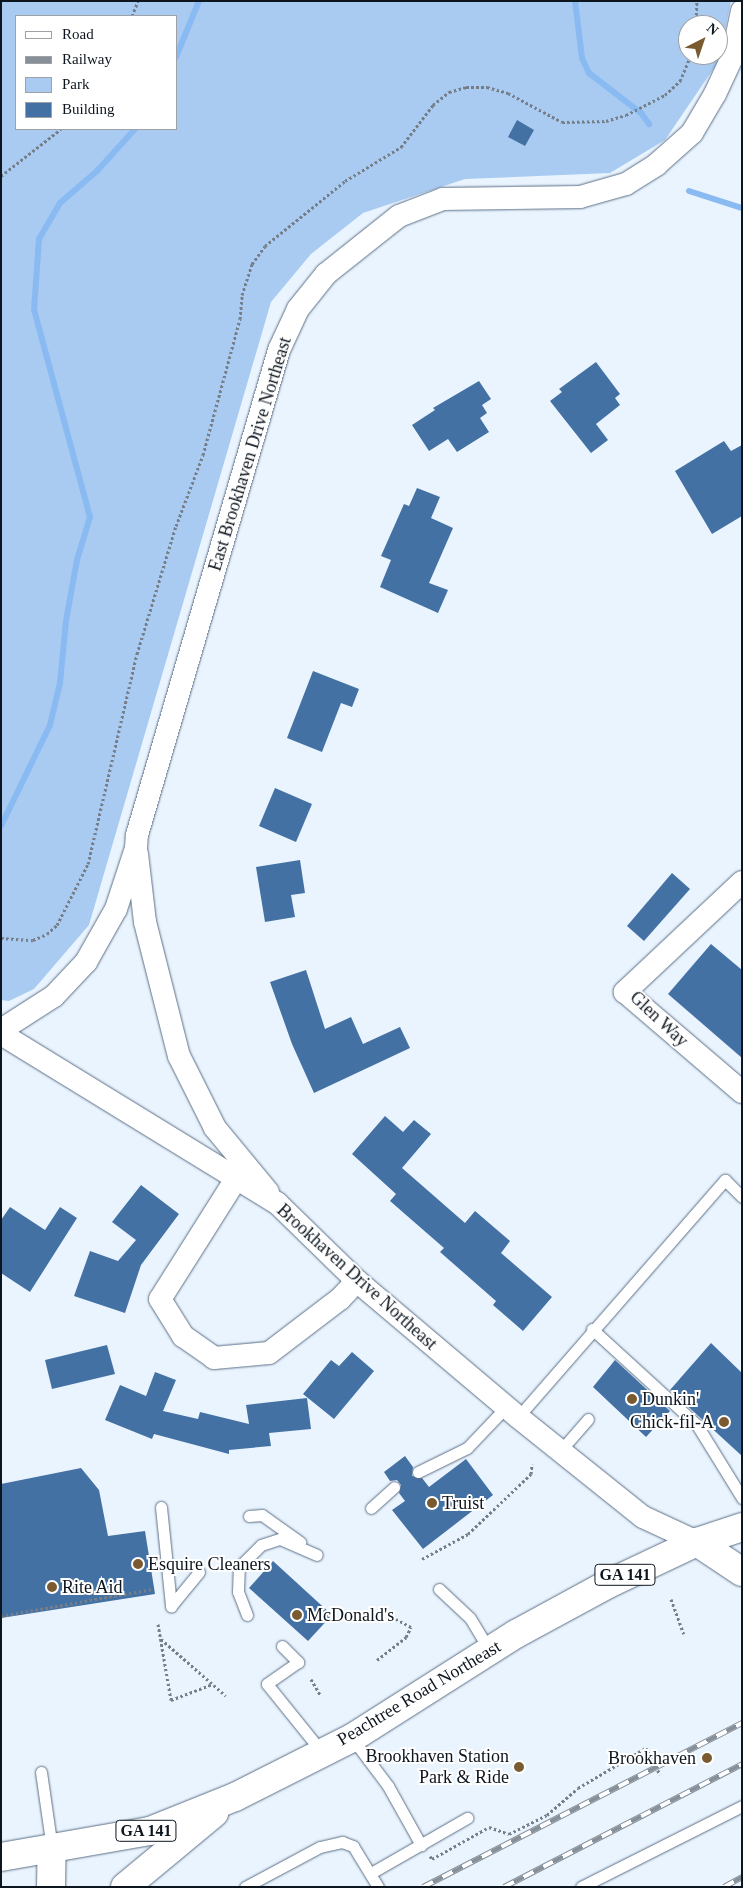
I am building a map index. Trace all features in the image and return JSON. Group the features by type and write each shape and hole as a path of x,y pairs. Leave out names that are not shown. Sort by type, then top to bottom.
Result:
{"main road":[{"name":"Peachtree Road Northeast","path":"1,1856 150,1831 235,1797 321,1751 352,1738 490,1651 608,1584 697,1542 742,1527"},
{"path":"697,1542 742,1572"},
{"path":"124,1887 235,1797"},
{"path":"51,1887 52,1848"}],"street":[{"name":"East Brookhaven Drive Northeast","path":"277,1203 216,1128 179,1056 145,922 136,848 137,834 280,350 298,309 326,274 399,216 443,199 580,196 626,184 656,165 692,133 715,94 732,58 742,11"},
{"name":"East Brookhaven Drive Northeast","path":"1,1032 54,996 86,962 116,909 136,848"},
{"name":"Glen Way","path":"742,882 625,992 742,1092"},
{"name":"Brookhaven Drive Northeast","path":"1,1032 277,1203 357,1281 512,1412 643,1516 697,1542"},
{"path":"236,1179 160,1299 183,1336 214,1358 269,1353 340,1299 357,1281"}],"lane":[{"path":"418,1472 467,1448 512,1412 592,1329 725,1180 742,1197"},
{"path":"592,1329 697,1425 742,1498"},
{"path":"561,1450 588,1419"},
{"path":"371,1508 394,1487"},
{"path":"161,1507 172,1606 199,1572"},
{"path":"247,1615 238,1592 239,1566 261,1545 280,1540 317,1555 262,1516 249,1516"},
{"path":"439,1589 470,1618 490,1651"},
{"path":"282,1646 298,1662 267,1684 321,1751"},
{"path":"352,1738 388,1786 421,1845"},
{"path":"41,1772 52,1848"},
{"path":"581,1887 742,1806"},
{"path":"371,1873 467,1818"},
{"path":"245,1887 320,1847 342,1842 354,1846 378,1887"}],"path":[{"path":"132,15 138,1"},
{"path":"696,15 697,1"},
{"path":"626,115 644,106 680,81 687,65"},
{"path":"1,176 60,130"},
{"path":"422,1559 468,1534 530,1474 532,1464"},
{"path":"1,1616 152,1589"},
{"path":"671,1598 684,1634"},
{"path":"377,1660 406,1637 411,1627 396,1619"},
{"path":"158,1624 172,1700 212,1684"},
{"path":"160,1638 226,1696"},
{"path":"311,1679 321,1696"},
{"path":"421,1845 432,1859 489,1827 509,1834 547,1815 578,1788 646,1748 660,1774"}],"green space":[{"path":"1,1 731,1 728,15 678,15 678,65 716,65 665,140 610,173 465,179 363,213 311,254 271,302 89,925 34,989 9,1001 1,1000"}],"building":[{"path":"517,120 534,130 525,146 508,137"},
{"path":"596,362 620,394 615,398 620,405 596,424 608,440 591,453 550,401 562,392 559,389"},
{"path":"479,381 491,399 482,405 487,413 480,418 489,432 457,452 448,439 429,451 412,425 435,410 433,408"},
{"path":"724,441 731,451 742,445 742,516 712,534 675,471"},
{"path":"417,488 440,497 431,518 453,528 429,583 448,590 438,613 380,587 391,560 381,556 404,504 409,506"},
{"path":"313,671 359,689 352,707 341,703 322,752 287,738"},
{"path":"275,788 312,804 296,842 259,826"},
{"path":"300,860 305,893 291,895 295,917 265,922 256,867"},
{"path":"672,873 690,889 644,941 627,926"},
{"path":"711,944 742,970 742,1058 668,994"},
{"path":"306,970 325,1029 351,1017 363,1044 400,1027 410,1048 314,1093 292,1044 270,982"},
{"path":"385,1116 403,1132 414,1120 431,1134 402,1168 465,1223 475,1211 510,1241 501,1253 552,1297 523,1331 493,1305 496,1301 440,1252 444,1248 390,1201 396,1194 352,1154"},
{"path":"141,1185 179,1214 141,1265 125,1313 74,1296 90,1251 118,1261 136,1240 112,1222"},
{"path":"10,1207 45,1230 60,1207 77,1218 30,1292 1,1273 1,1220"},
{"name":"Chick-fil-A","path":"711,1343 742,1373 742,1456 670,1390"},
{"path":"107,1345 115,1374 52,1389 45,1360"},
{"path":"352,1352 374,1371 334,1419 303,1394 331,1360 339,1366"},
{"name":"Dunkin'","path":"615,1360 670,1411 646,1437 593,1387"},
{"path":"155,1372 176,1380 163,1411 198,1419 200,1412 249,1424 246,1405 307,1398 311,1429 269,1433 271,1446 229,1450 229,1454 154,1434 152,1439 105,1420 120,1385 146,1396"},
{"path":"405,1456 413,1467 412,1476 422,1478 429,1487 466,1459 493,1495 423,1549 392,1510 405,1501 399,1493 401,1485 397,1480 390,1481 384,1472"},
{"path":"81,1468 99,1490 108,1536 145,1531 155,1594 1,1618 1,1484"},
{"path":"273,1561 332,1615 308,1641 249,1588"}],"waterway":[{"path":"178,52 199,1"},
{"path":"575,1 582,58 589,73 641,113 649,124"},
{"path":"1,826 50,725 60,683 66,621 77,560 90,517 34,310 39,239 60,203 97,171 134,130"},
{"path":"689,191 742,208"}],"railway":[{"path":"423,1887 742,1723"},
{"path":"504,1887 742,1764"},
{"path":"724,1887 742,1877"}],"place":[{"name":"Dunkin'","path":"632,1399"},
{"name":"Chick-fil-A","path":"724,1422"},
{"name":"Truist","path":"432,1503"},
{"name":"Esquire Cleaners","path":"138,1564"},
{"name":"Rite Aid","path":"52,1587"},
{"name":"McDonald's","path":"297,1615"},
{"name":"Brookhaven","path":"707,1758"},
{"name":"Brookhaven Station Park & Ride","path":"519,1767"}]}
